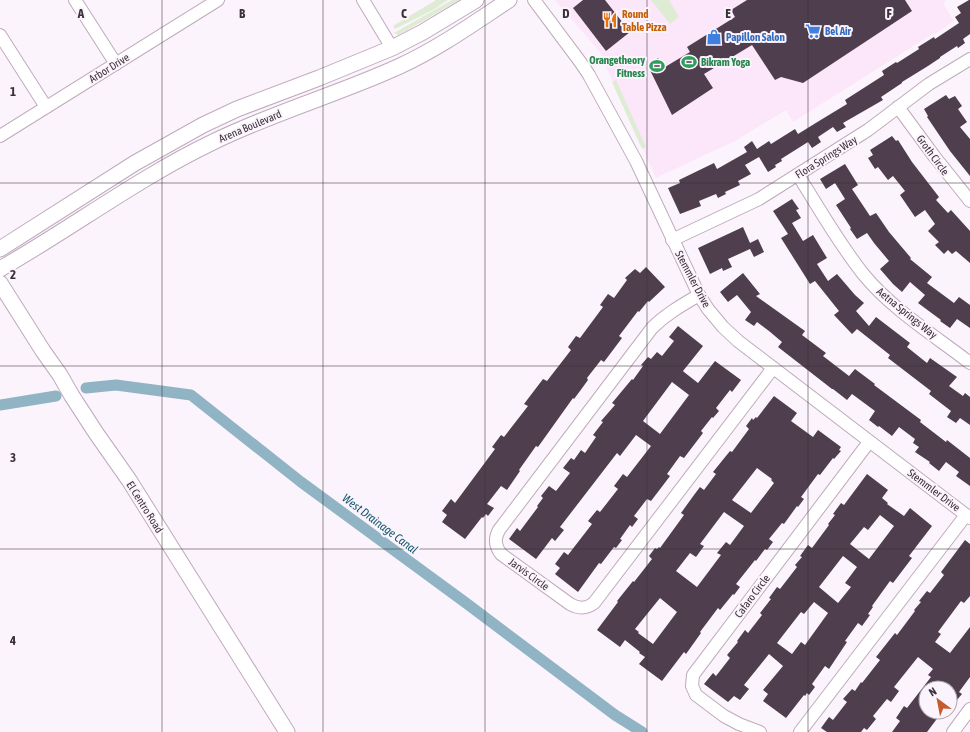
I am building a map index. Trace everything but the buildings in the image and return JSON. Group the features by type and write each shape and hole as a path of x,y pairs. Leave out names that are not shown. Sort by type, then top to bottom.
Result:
{"main road":[{"name":"Arena Boulevard","path":"0,249 135,163 203,124 251,103 319,78 392,48 423,32 476,0"},
{"name":"Arena Boulevard","path":"0,269 178,159 246,126 343,90 401,65 448,40 509,0"},
{"name":"El Centro Road","path":"0,283 96,433 133,487 288,732"}],"street":[{"path":"75,0 116,64"},
{"name":"Arbor Drive","path":"0,136 218,0"},
{"path":"363,0 392,48"},
{"name":"Stemmler Drive","path":"534,0 589,75 636,161 699,295 723,327 738,341 968,516"},
{"path":"0,35 46,107"},
{"name":"Flora Springs Way","path":"672,240 752,202 798,175 868,130 929,84 970,59"},
{"name":"Groth Circle","path":"898,107 934,156 970,201"},
{"name":"Aetna Springs Way","path":"798,175 849,256 864,276 894,305 970,363"},
{"name":"Jarvis Circle","path":"699,295 662,318 647,334 499,530 496,536 496,542 497,549 501,554 570,604 577,608 590,606 594,603 773,368"},
{"name":"Cafaro Circle","path":"760,732 739,724 724,716 696,696 692,686 693,675 869,442"},
{"path":"800,732 968,516"},
{"path":"953,732 970,709"}],"shaded area":[{"path":"555,0 946,0 943,3 954,21 793,122 786,110 735,141 656,178 599,51"}],"green space":[{"path":"436,0 448,0 433,10 395,29 393,26"},
{"path":"452,0 459,0 398,35 394,33"},
{"path":"651,0 669,0 679,17 670,24"},
{"path":"616,80 646,147 642,149 612,82"}],"waterway":[{"name":"West Drainage Canal","path":"86,388 116,385 191,395 301,482 615,715 642,732"},
{"name":"West Drainage Canal","path":"0,405 56,396"}],"place":[{"name":"Round Table Pizza","path":"610,20"},
{"name":"Bel Air","path":"813,31"},
{"name":"Papillon Salon","path":"714,37"},
{"name":"Bikram Yoga","path":"689,62"},
{"name":"Orangetheory Fitness","path":"657,66"}]}
